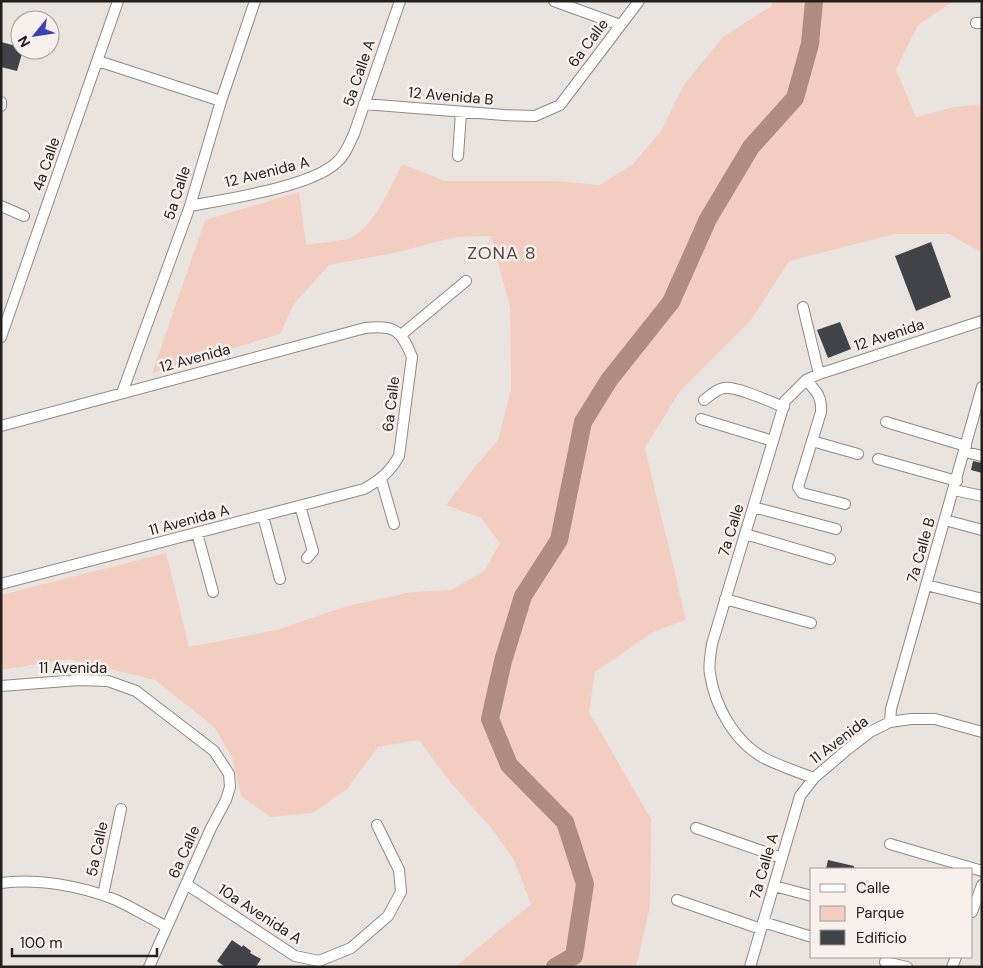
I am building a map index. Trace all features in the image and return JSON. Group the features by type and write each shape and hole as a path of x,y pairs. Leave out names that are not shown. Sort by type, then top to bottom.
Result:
{"street":[{"name":"4a Calle","path":"1,337 118,1"},
{"name":"5a Calle","path":"122,392 190,206 221,101 255,1"},
{"name":"5a Calle A","path":"344,154 354,134 400,1"},
{"path":"554,1 620,25"},
{"name":"6a Calle","path":"535,116 560,105 639,1"},
{"path":"98,61 221,101"},
{"name":"12 Avenida B","path":"364,104 535,116"},
{"path":"458,156 461,112"},
{"name":"12 Avenida A","path":"190,206 297,182 319,174 336,164 344,154"},
{"path":"1,206 24,216"},
{"path":"399,333 466,281"},
{"path":"803,307 819,374"},
{"name":"12 Avenida","path":"806,380 819,374 982,321"},
{"name":"12 Avenida","path":"1,426 365,328 380,326 399,333"},
{"name":"6a Calle","path":"381,479 392,468 399,456 412,357 399,333"},
{"path":"806,380 817,392 822,403 821,412 798,487 802,493 845,504"},
{"name":"7a Calle","path":"716,698 709,672 712,644 785,401 806,380"},
{"path":"704,400 719,389 726,387 784,407"},
{"name":"7a Calle B","path":"890,722 891,709 982,387"},
{"path":"701,419 773,441"},
{"path":"886,422 982,456"},
{"path":"812,441 858,454"},
{"path":"878,459 982,496"},
{"path":"381,479 394,524"},
{"name":"11 Avenida A","path":"1,584 364,489 381,479"},
{"path":"300,506 313,551 307,558"},
{"path":"753,507 836,530"},
{"path":"263,516 280,579"},
{"path":"945,520 982,530"},
{"path":"197,533 213,592"},
{"path":"745,534 830,559"},
{"path":"926,585 982,599"},
{"path":"726,599 811,623"},
{"name":"11 Avenida","path":"1,686 79,680 108,681 136,690 214,751"},
{"name":"11 Avenida","path":"716,698 739,738 763,757 814,778 855,743 890,722 911,719 935,719 982,732"},
{"name":"6a Calle","path":"149,967 210,828 226,800 230,788 229,774 214,751"},
{"name":"7a Calle A","path":"750,967 800,796 814,778"},
{"name":"5a Calle","path":"103,895 121,809"},
{"name":"10a Avenida A","path":"186,884 295,956 319,961 350,948 388,916 401,892 400,870 377,825"},
{"path":"696,828 782,858"},
{"path":"890,844 972,868"},
{"path":"1,882 59,884 103,895 167,927"},
{"path":"774,886 810,895"},
{"path":"973,909 982,886"},
{"path":"677,900 762,926 810,937"},
{"path":"886,962 907,967"}],"green space":[{"path":"773,1 954,1 918,25 896,70 916,117 954,107 982,104 982,253 949,234 895,234 789,261 751,320 680,391 645,448 686,620 653,632 595,672 589,712 651,819 650,907 636,967 455,967 531,904 514,860 492,829 450,782 419,740 378,747 347,789 313,813 270,817 241,796 232,757 214,727 155,680 69,659 1,670 1,595 166,553 189,647 276,630 347,606 412,592 451,590 484,571 500,543 481,518 446,505 498,440 511,390 510,307 491,236 456,237 394,253 329,265 294,304 280,334 152,373 205,220 299,192 306,245 352,237 368,224 375,214 402,164 445,181 558,181 599,185 632,165 661,131 683,86 722,38 771,6"}],"building":[{"path":"1,42 10,44 10,60 20,60 17,71 1,67"},
{"path":"931,242 951,297 916,311 895,256"},
{"path":"840,322 851,349 828,358 817,330"},
{"path":"973,461 982,463 982,473 971,470"},
{"path":"828,860 854,866 854,868 826,868"},
{"path":"232,940 242,947 243,945 251,951 250,953 261,959 256,967 225,967 217,961"}],"waterway":[{"path":"555,967 574,956 585,884 565,822 509,765 490,719 503,661 523,596 559,540 583,422 609,380 671,302 708,219 751,147 795,98 810,44 814,1"}],"district":[{"name":"ZONA 8","path":"502,253"}]}
